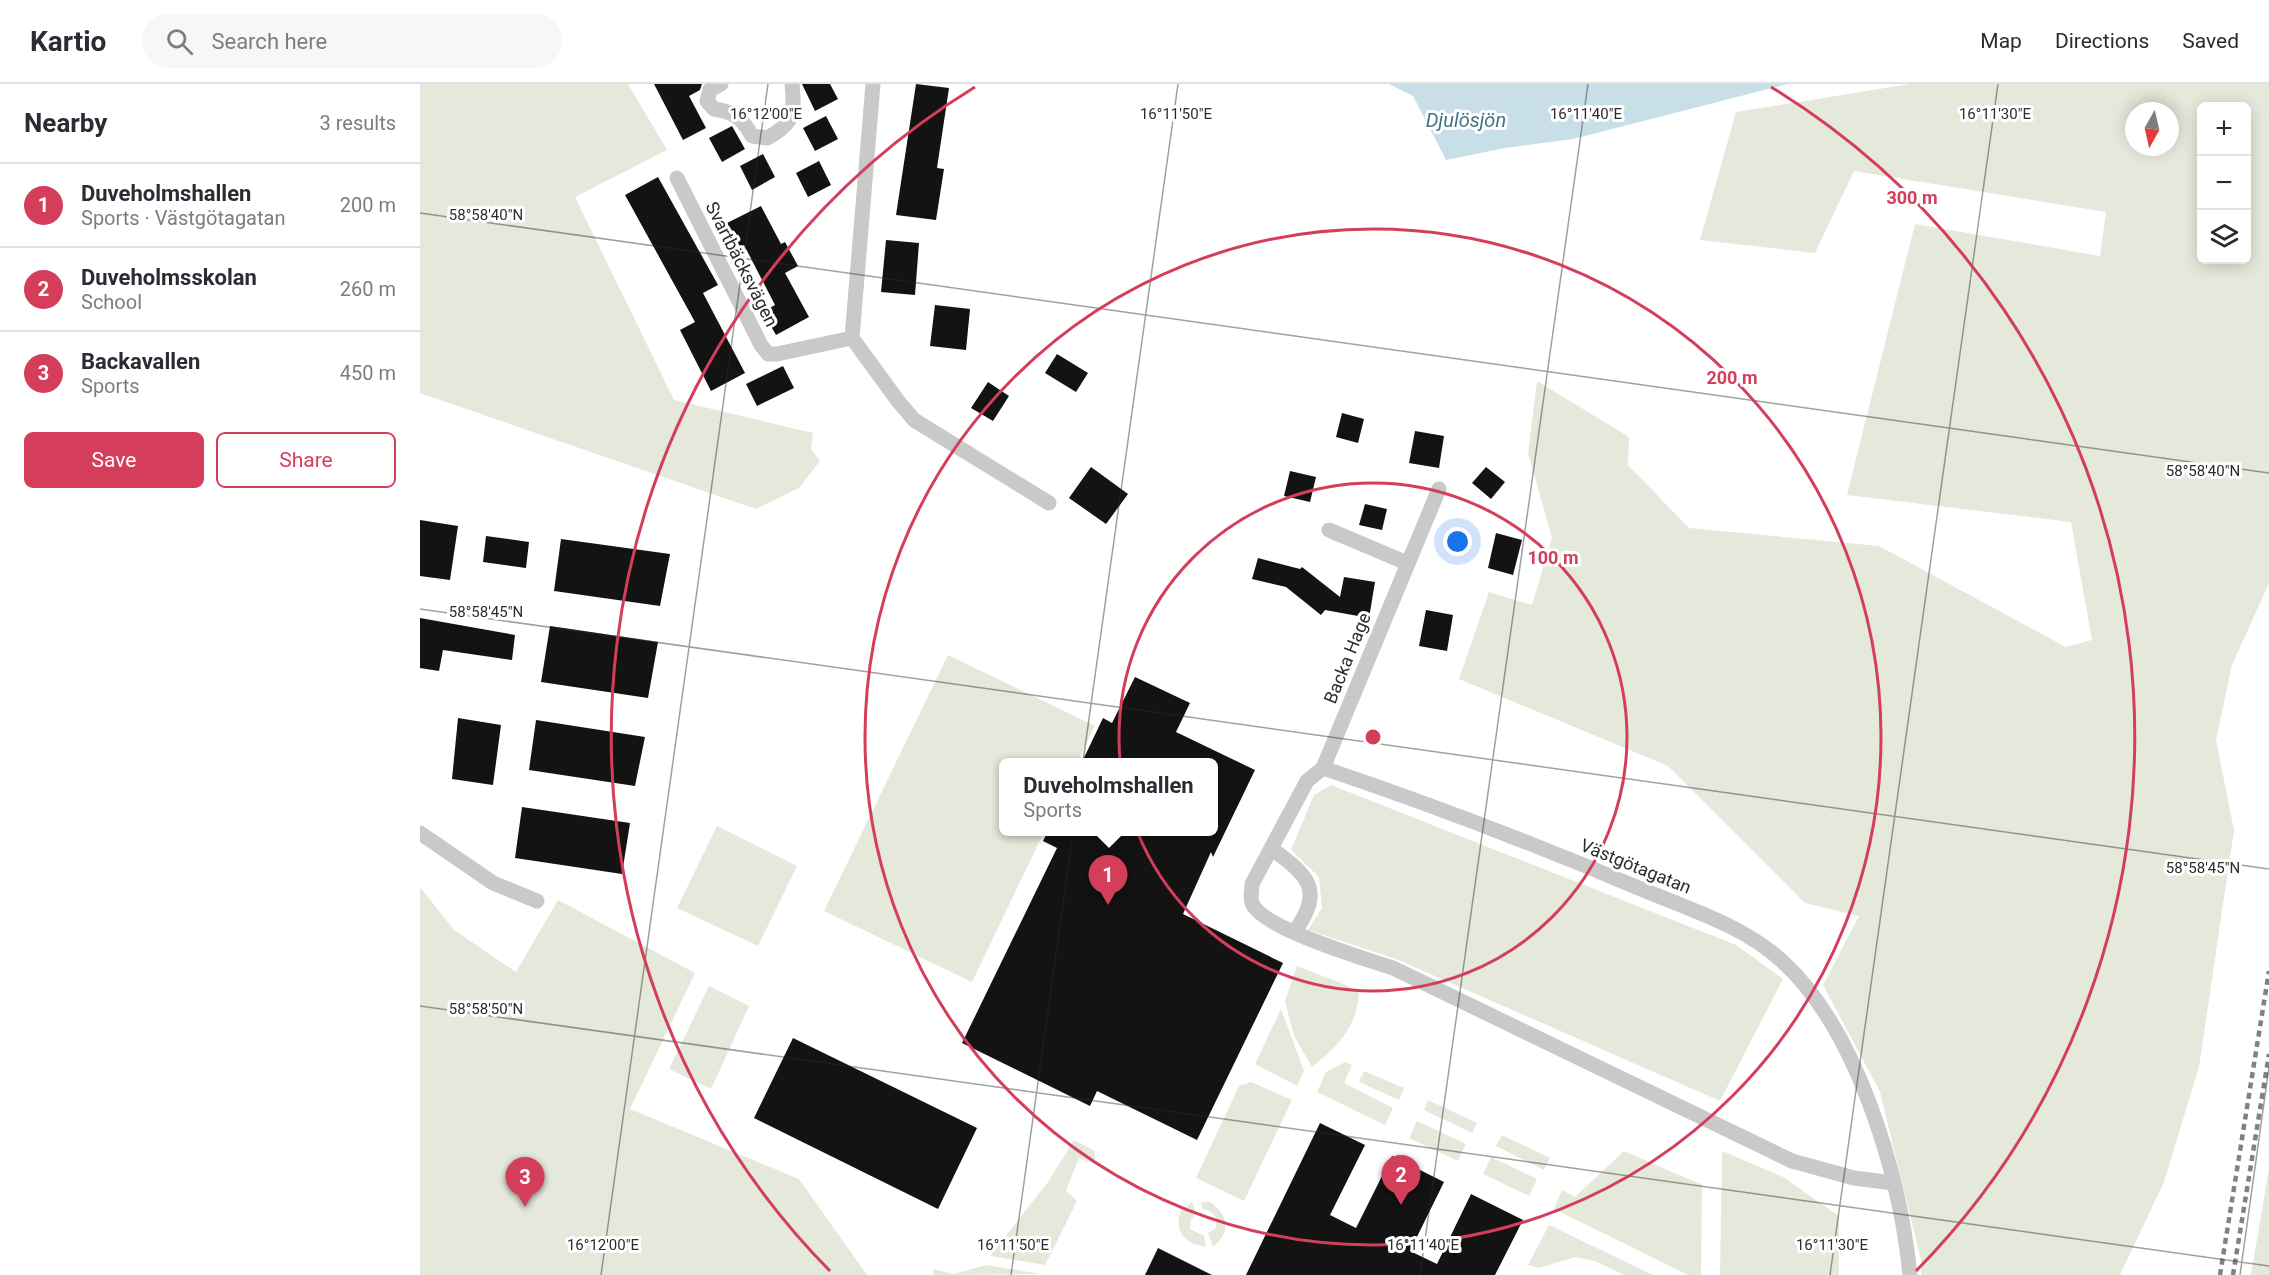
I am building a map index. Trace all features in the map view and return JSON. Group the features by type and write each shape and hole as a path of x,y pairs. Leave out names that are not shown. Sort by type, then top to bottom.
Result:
{"street":[{"path":"721,84 710,90 707,100 714,109 732,111 742,118 752,136 767,138 788,124 794,105 792,84"},
{"path":"873,84 852,338 914,420 1049,503"},
{"name":"Svartbäcksvägen","path":"677,178 760,345 768,354 852,338"},
{"name":"Backa Hage","path":"1323,768 1439,489"},
{"path":"1329,530 1407,563"},
{"path":"1323,768 1307,781 1252,884 1252,903 1264,918 1340,952 1393,968 1792,1161 1854,1178 1893,1182"},
{"name":"Västgötagatan","path":"1323,768 1596,870 1700,913 1747,936 1781,960 1806,986 1843,1044 1878,1126 1893,1182 1907,1248 1910,1275"},
{"path":"420,833 493,883 537,900"},
{"path":"1272,849 1303,875 1310,890 1311,903 1295,931"}],"shaded area":[{"path":"420,84 628,84 667,150 575,197 674,400 813,433 811,449 820,461 799,488 756,509 420,393"},
{"path":"1910,84 2269,84 2269,583 2232,665 2216,740 2234,830 2199,1067 2164,1182 2120,1275 1921,1275 1921,1260 1880,1092 1823,985 1859,916 1805,903 1668,766 1459,679 1489,592 1532,605 1552,538 1528,453 1537,381 1629,437 1628,465 1689,528 1879,546 2066,647 2092,640 2071,522 1847,495 1915,224 2100,256 2106,212 1854,171 1815,253 1700,240 1736,112"},
{"path":"948,655 1095,726 1079,758 999,758 999,836 1042,836 972,982 824,911"},
{"path":"1331,785 1736,945 1783,979 1720,1101 1396,959 1308,930 1322,908 1319,877 1291,850 1314,795"},
{"path":"717,826 797,866 758,946 677,908"},
{"path":"420,887 454,930 516,972 558,900 695,973 630,1109 799,1179 867,1275 420,1275"},
{"path":"1297,966 1346,985 1359,993 1350,1026 1330,1052 1312,1067 1294,1036 1285,1001"},
{"path":"709,986 749,1006 711,1089 669,1069"},
{"path":"1281,1009 1304,1071 1297,1086 1255,1064"},
{"path":"1345,1062 1352,1065 1344,1083 1393,1108 1385,1125 1317,1092 1326,1072"},
{"path":"1364,1071 1404,1088 1399,1100 1359,1082"},
{"path":"1251,1082 1292,1100 1244,1201 1196,1178 1239,1086"},
{"path":"1428,1100 1477,1123 1472,1133 1424,1110"},
{"path":"1417,1121 1466,1144 1458,1161 1409,1138"},
{"path":"1502,1135 1550,1158 1544,1170 1496,1146"},
{"path":"1074,1140 1095,1151 1095,1164 1079,1158 1066,1191 1077,1201 1045,1265 990,1256 1048,1182"},
{"path":"1624,1151 1702,1185 1701,1275 1688,1275 1554,1209 1562,1190 1575,1197"},
{"path":"1722,1151 1783,1177 1839,1216 1839,1275 1720,1275"},
{"path":"1491,1157 1537,1179 1529,1196 1483,1174"},
{"path":"2269,1168 2269,1275 2251,1275"},
{"path":"1192,1202 1196,1213 1191,1220 1190,1229 1204,1236 1206,1247 1187,1240 1180,1231 1181,1211"},
{"path":"1201,1202 1210,1202 1224,1218 1223,1235 1213,1247 1208,1233 1216,1228 1216,1217 1208,1210 1202,1209"},
{"path":"1549,1225 1653,1275 1624,1275 1595,1261 1575,1257 1539,1268 1528,1265"},
{"path":"987,1265 1041,1274 933,1275 933,1269 953,1274"}],"water":[{"name":"Djulösjön","path":"1389,84 1788,84 1573,139 1505,148 1446,160 1413,96"}],"building":[{"path":"654,84 702,84 700,90 689,96 706,128 683,140"},
{"path":"802,84 830,84 838,99 815,111"},
{"path":"916,84 949,88 937,168 944,169 936,220 896,215"},
{"path":"826,116 838,139 815,151 803,128"},
{"path":"732,126 745,149 722,162 709,138"},
{"path":"763,154 775,177 752,190 740,166"},
{"path":"819,161 831,185 808,197 796,173"},
{"path":"658,177 718,285 703,293 745,373 711,391 680,330 695,322 625,195"},
{"path":"761,206 781,244 785,242 798,266 785,273 809,317 776,335 763,312 775,305 744,245 740,247 727,223"},
{"path":"886,240 919,243 915,295 881,292"},
{"path":"935,305 970,309 966,350 930,346"},
{"path":"1057,354 1088,373 1076,392 1045,373"},
{"path":"783,366 794,388 757,406 746,384"},
{"path":"988,382 1009,396 993,421 971,408"},
{"path":"1342,413 1364,419 1358,443 1336,437"},
{"path":"1415,431 1444,436 1439,468 1409,463"},
{"path":"1091,467 1128,494 1106,524 1069,498"},
{"path":"1486,467 1505,482 1491,499 1472,483"},
{"path":"1290,471 1316,477 1310,502 1284,496"},
{"path":"1365,504 1387,509 1382,530 1359,525"},
{"path":"420,520 458,526 450,580 420,576"},
{"path":"1496,533 1522,540 1513,575 1488,568"},
{"path":"486,536 529,542 526,568 483,562"},
{"path":"561,539 670,554 660,606 554,591"},
{"path":"1258,558 1300,569 1302,567 1340,597 1344,577 1375,582 1369,618 1325,610 1321,615 1286,587 1252,579"},
{"path":"1426,610 1453,615 1447,651 1419,646"},
{"path":"420,618 515,635 512,660 443,650 439,671 420,668"},
{"path":"550,626 658,642 648,698 541,682"},
{"path":"1135,677 1190,703 1176,732 1255,770 1213,857 1211,852 1183,914 1283,963 1197,1140 1097,1091 1090,1106 962,1043 1057,848 1043,841 1046,836 1218,836 1218,758 1084,758 1103,718 1112,723"},
{"path":"458,718 501,725 493,785 452,779"},
{"path":"536,720 645,737 635,786 529,770"},
{"path":"522,807 630,823 622,874 515,858"},
{"path":"793,1038 977,1128 938,1209 754,1118"},
{"path":"1320,1123 1365,1145 1330,1215 1356,1228 1392,1156 1444,1182 1410,1251 1437,1264 1471,1194 1523,1220 1495,1275 1246,1275"},
{"path":"1158,1248 1212,1275 1145,1275"}],"railway":[{"path":"2220,1275 2269,971"},
{"path":"2233,1275 2269,1054"}],"place":[{"name":"Duveholmshallen","path":"1108,905"},
{"name":"Duveholmsskolan","path":"1401,1205"},
{"name":"Backavallen","path":"525,1207"}]}
